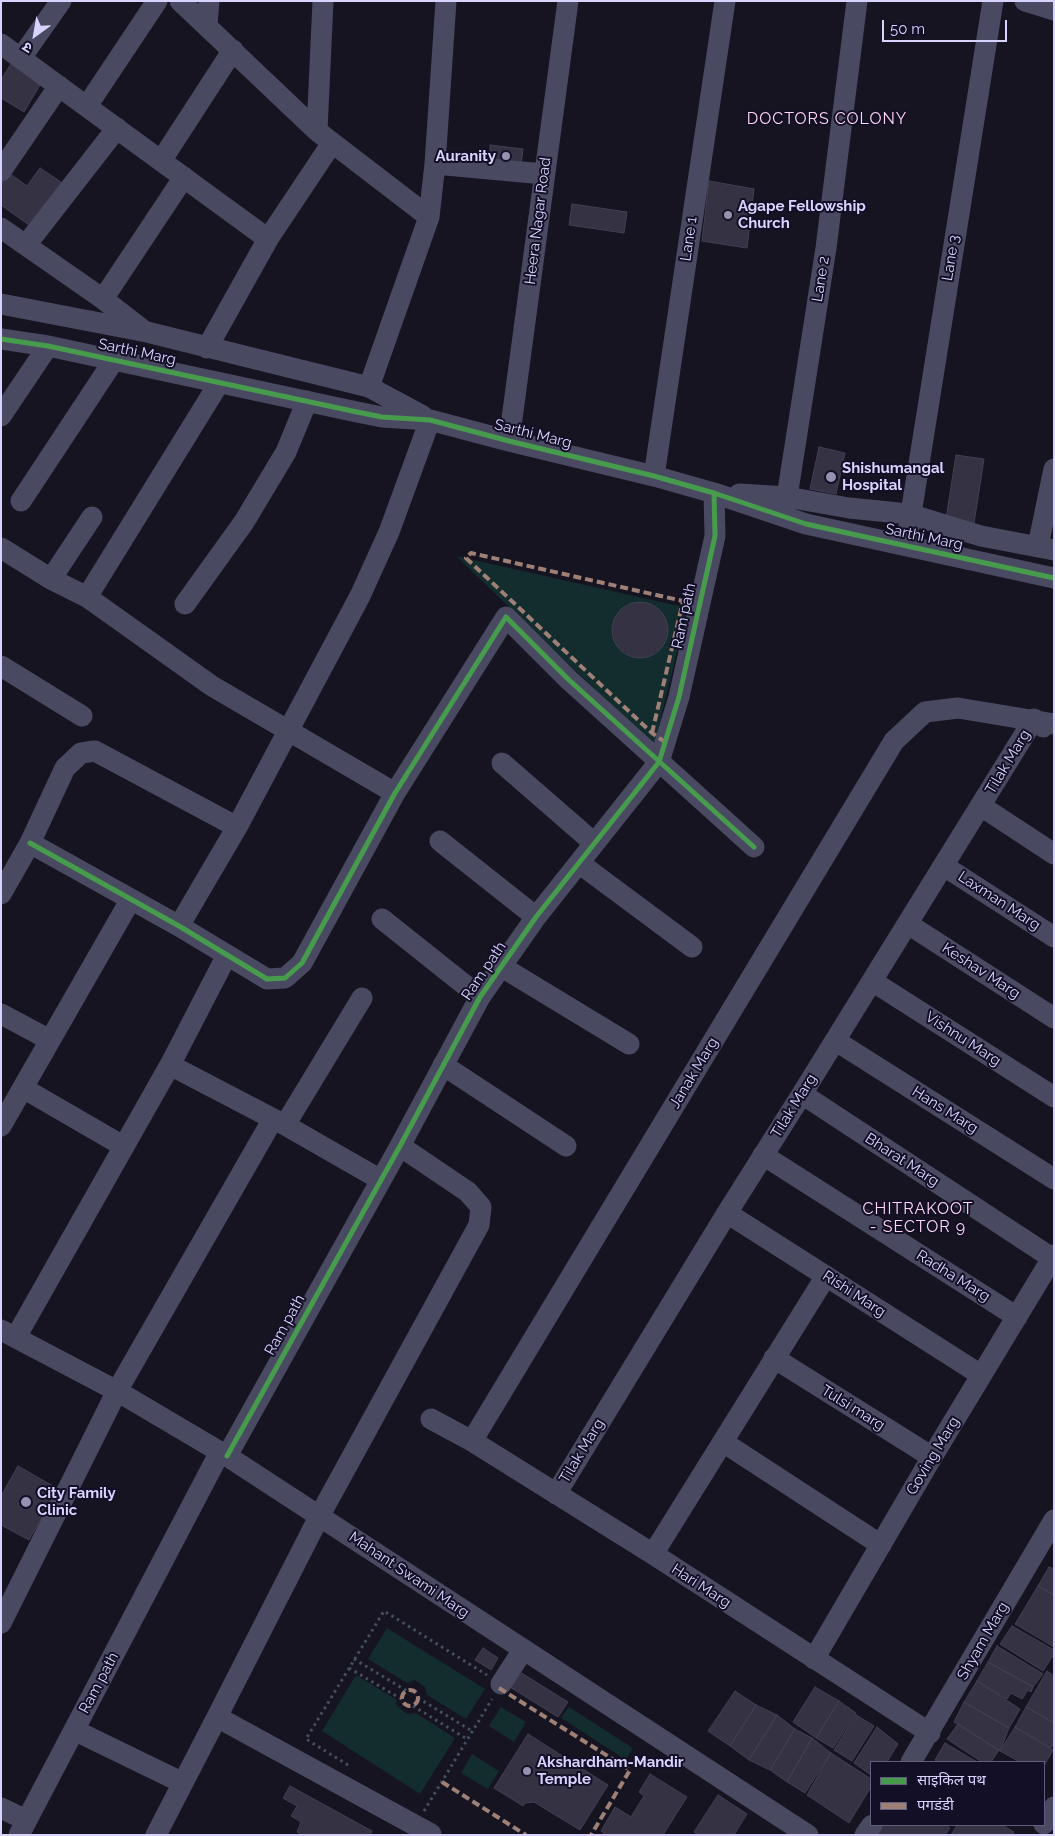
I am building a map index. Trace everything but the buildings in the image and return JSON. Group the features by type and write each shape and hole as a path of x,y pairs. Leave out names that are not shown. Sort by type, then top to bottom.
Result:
{"street":[{"path":"21,58 61,1"},
{"path":"87,106 156,1"},
{"path":"180,1 325,137 429,217"},
{"path":"207,25 209,1"},
{"path":"207,348 325,137 323,1"},
{"path":"369,387 429,217 435,164 446,1"},
{"name":"Heera Nagar Road","path":"509,442 568,1"},
{"name":"Lane 1","path":"654,476 724,1"},
{"name":"Lane 2","path":"787,497 826,248 857,1"},
{"name":"Lane 3","path":"906,545 909,514 992,1"},
{"path":"1025,1 1054,10"},
{"path":"1,44 268,239"},
{"path":"161,161 233,50"},
{"path":"1,171 59,86"},
{"path":"26,245 117,128"},
{"path":"435,164 544,174"},
{"path":"103,298 184,178"},
{"path":"1,228 103,298 147,332"},
{"path":"1,304 147,332 369,387 430,420 389,532 370,572 289,732 180,926"},
{"path":"1,416 44,345 52,314"},
{"name":"Sarthi Marg","path":"1,338 44,345 382,416 430,420 509,442 654,476 714,493 806,524 1054,578"},
{"path":"21,501 114,360"},
{"path":"87,597 219,383"},
{"path":"185,604 244,522 286,452 307,401"},
{"path":"714,493 787,497 849,508 909,514 981,536 1046,548 1054,469"},
{"name":"Ram path","path":"23,1828 223,1454 381,1180 480,997 536,918 659,762 679,697 715,536 714,493"},
{"path":"51,579 92,518"},
{"path":"1,548 51,579 87,597 212,686 395,793"},
{"path":"30,843 180,926 267,979 285,978 302,963 395,793 506,617 569,680 754,847"},
{"path":"1,666 82,716"},
{"name":"Tilak Marg","path":"556,1494 727,1213 981,806 1044,722 958,708 925,712"},
{"name":"Janak Marg","path":"472,1441 894,741 925,712"},
{"path":"1044,722 1054,734"},
{"path":"1,894 30,843 65,768 81,753 95,751 236,827"},
{"path":"502,763 594,844"},
{"path":"981,806 1054,854"},
{"path":"440,841 536,918"},
{"path":"579,863 692,947"},
{"name":"Laxman Marg","path":"944,866 1054,937"},
{"path":"1,1126 131,899"},
{"path":"382,920 480,997"},
{"name":"Keshav Marg","path":"908,924 1054,1018"},
{"path":"9,1334 170,1065 227,955"},
{"path":"502,967 629,1044"},
{"name":"Vishnu Marg","path":"872,981 1054,1097"},
{"path":"1,1623 117,1392 279,1122 362,998"},
{"path":"1,1014 50,1040"},
{"name":"Hans Marg","path":"836,1040 1054,1179"},
{"path":"170,1065 279,1122 381,1180"},
{"path":"443,1065 566,1146"},
{"path":"23,1088 123,1146"},
{"name":"Bharat Marg","path":"802,1094 1051,1266"},
{"path":"156,1835 320,1515 479,1225 481,1207 468,1192 400,1146"},
{"name":"Radha Marg","path":"763,1156 1017,1316"},
{"name":"Rishi Marg","path":"727,1213 981,1375"},
{"name":"Goving Marg","path":"814,1659 981,1375 1017,1316 1051,1266"},
{"path":"652,1554 826,1276"},
{"name":"Mahant Swami Marg","path":"9,1334 117,1392 223,1454 320,1515 523,1650 808,1835"},
{"name":"Tulsi marg","path":"774,1358 932,1457"},
{"name":"Hari Marg","path":"431,1419 472,1441 652,1554 930,1733"},
{"path":"723,1442 881,1545"},
{"name":"Shyam Marg","path":"913,1761 1054,1520"},
{"path":"501,1684 523,1650"},
{"path":"217,1717 431,1834"},
{"path":"74,1730 183,1783"},
{"path":"1045,1821 1054,1807"},
{"path":"1,1808 23,1828"}],"path":[{"path":"351,1767 306,1739 384,1611 501,1684 423,1814 431,1834"},
{"path":"354,1658 407,1691"},
{"path":"349,1668 403,1700"},
{"path":"418,1698 472,1731"},
{"path":"413,1706 467,1739"}],"green space":[{"path":"456,556 688,608 654,745 653,745"},
{"path":"387,1628 485,1689 466,1719 427,1695 425,1687 415,1680 407,1683 368,1659"},
{"path":"356,1675 397,1700 396,1704 403,1711 408,1714 416,1713 455,1738 420,1794 322,1731"},
{"path":"501,1707 526,1722 514,1742 489,1726"},
{"path":"569,1707 633,1748 626,1760 561,1718"},
{"path":"472,1754 499,1771 488,1789 461,1773"}],"marked path":[{"path":"652,733 683,601 471,553 466,558 652,733 665,742"},
{"path":"499,1688 630,1770 591,1835"},
{"path":"410,1690 416,1692 418,1698 416,1704 410,1706 404,1704 402,1698 404,1692 410,1690"},
{"path":"442,1782 526,1835"}],"cycle path":[{"path":"1,339 48,346 382,417 430,420 654,476 714,493 806,524 1054,578"},
{"path":"227,1456 400,1146 480,997 536,917 659,762 679,697 715,536 714,493"},
{"path":"30,843 179,926 267,979 285,978 302,963 395,793 506,617 569,680 754,847"}],"place":[{"name":"Auranity","path":"506,156"},
{"name":"Agape Fellowship Church","path":"728,215"},
{"name":"Shishumangal Hospital","path":"831,477"},
{"name":"City Family Clinic","path":"26,1502"},
{"name":"Akshardham-Mandir Temple","path":"527,1771"}],"district":[{"name":"DOCTORS COLONY","path":"827,119"},
{"name":"CHITRAKOOT - SECTOR 9","path":"918,1218"}]}
